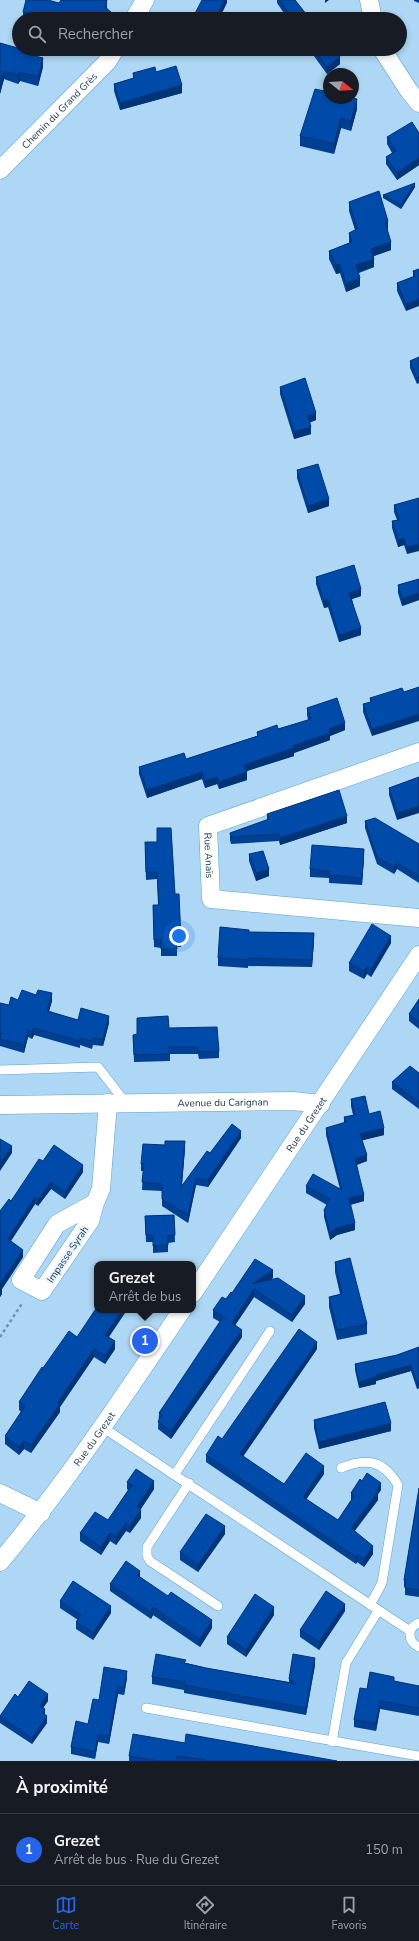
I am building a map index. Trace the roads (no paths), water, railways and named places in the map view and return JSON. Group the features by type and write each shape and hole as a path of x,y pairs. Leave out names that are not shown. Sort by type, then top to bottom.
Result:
{"street":[{"path":"138,12 145,0"},
{"path":"369,0 372,12"},
{"name":"Chemin du Grand Grès","path":"0,170 107,62 111,56"},
{"path":"386,56 409,91 419,103"},
{"name":"Rue Anaïs","path":"419,752 208,826 212,899 419,918"},
{"name":"Rue du Grezet","path":"196,1289 321,1104 419,955"},
{"name":"Avenue du Carignan","path":"0,1105 293,1101 321,1104"},
{"name":"Impasse Syrah","path":"95,1203 57,1224 21,1280 42,1291 90,1221 95,1203 102,1189 116,1103"},
{"name":"Rue du Grezet","path":"0,1562 41,1513 180,1313"},
{"path":"0,1493 41,1513"}],"lane":[{"path":"0,1070 98,1067 116,1103"},
{"path":"176,1474 270,1331"},
{"path":"102,1427 176,1474 378,1611 410,1631"},
{"path":"341,1468 355,1462 376,1462 392,1474 398,1485 382,1583 370,1605"},
{"path":"189,1483 147,1547 146,1556 160,1569 218,1606"},
{"path":"332,1742 346,1663 378,1611"},
{"path":"419,1623 414,1625 410,1631 412,1643 419,1647"},
{"path":"146,1708 332,1742 419,1756"}],"place":[{"name":"Grezet","path":"145,1341"}]}
